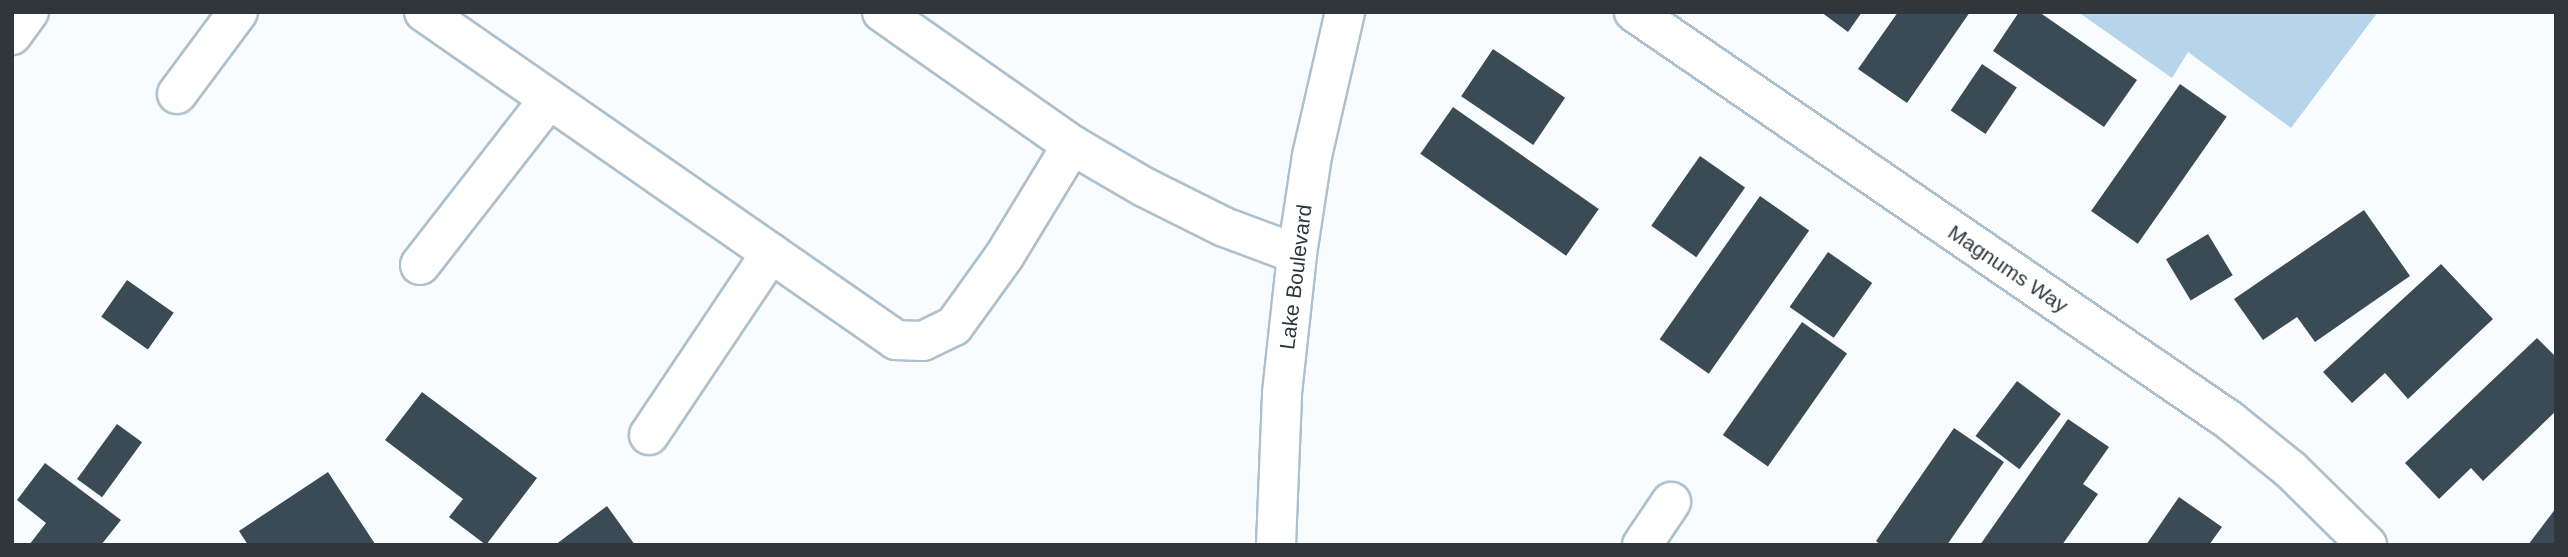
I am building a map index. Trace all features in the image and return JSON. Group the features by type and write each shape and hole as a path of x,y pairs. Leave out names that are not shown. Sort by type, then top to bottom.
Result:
{"street":[{"path":"177,94 238,12"},
{"path":"424,12 896,340 923,341 954,326 1005,255 1072,145"},
{"path":"882,12 1072,145 1144,187 1224,227 1297,254"},
{"name":"Lake Boulevard","path":"1276,545 1282,393 1297,254 1312,156 1345,12"},
{"name":"Magnums Way","path":"1634,12 2229,420 2291,470 2367,545"},
{"path":"420,265 549,99"},
{"path":"649,435 771,253"},
{"path":"1642,545 1671,502"}],"shaded area":[{"path":"2078,12 2378,12 2291,128 2188,52 2172,78"}],"building":[{"path":"1821,12 1862,12 1848,32"},
{"path":"1898,12 1970,12 1907,103 1858,69"},
{"path":"2019,12 2039,12 2137,80 2104,127 1993,51"},
{"path":"1493,49 1565,98 1533,145 1461,96"},
{"path":"1982,64 2017,87 1986,134 1951,110"},
{"path":"2180,84 2227,117 2138,244 2091,211"},
{"path":"1453,107 1599,209 1566,256 1420,154"},
{"path":"1700,156 1745,188 1696,257 1651,226"},
{"path":"1760,196 1809,230 1709,374 1660,339"},
{"path":"2364,210 2410,276 2315,342 2297,317 2263,340 2234,299"},
{"path":"2208,234 2233,275 2191,300 2166,259"},
{"path":"1828,252 1872,283 1834,338 1790,307"},
{"path":"2441,264 2493,319 2408,399 2385,373 2352,403 2323,372"},
{"path":"127,280 174,313 148,350 101,317"},
{"path":"1802,322 1847,354 1768,467 1723,435"},
{"path":"2537,338 2556,357 2556,411 2483,481 2471,468 2439,499 2405,463"},
{"path":"2017,381 2061,414 2019,469 1975,436"},
{"path":"422,392 537,478 486,545 449,517 463,499 385,440"},
{"path":"2068,419 2109,447 2083,484 2098,494 2062,545 1980,545"},
{"path":"117,424 142,442 102,497 77,479"},
{"path":"1954,428 2004,462 1947,545 1881,545 1876,541"},
{"path":"45,463 121,520 101,545 29,545 46,523 17,500"},
{"path":"328,472 375,544 248,545 239,531"},
{"path":"2179,497 2222,527 2209,545 2146,545"},
{"path":"607,506 635,545 555,545"},
{"path":"2556,508 2556,545 2528,545"}]}
